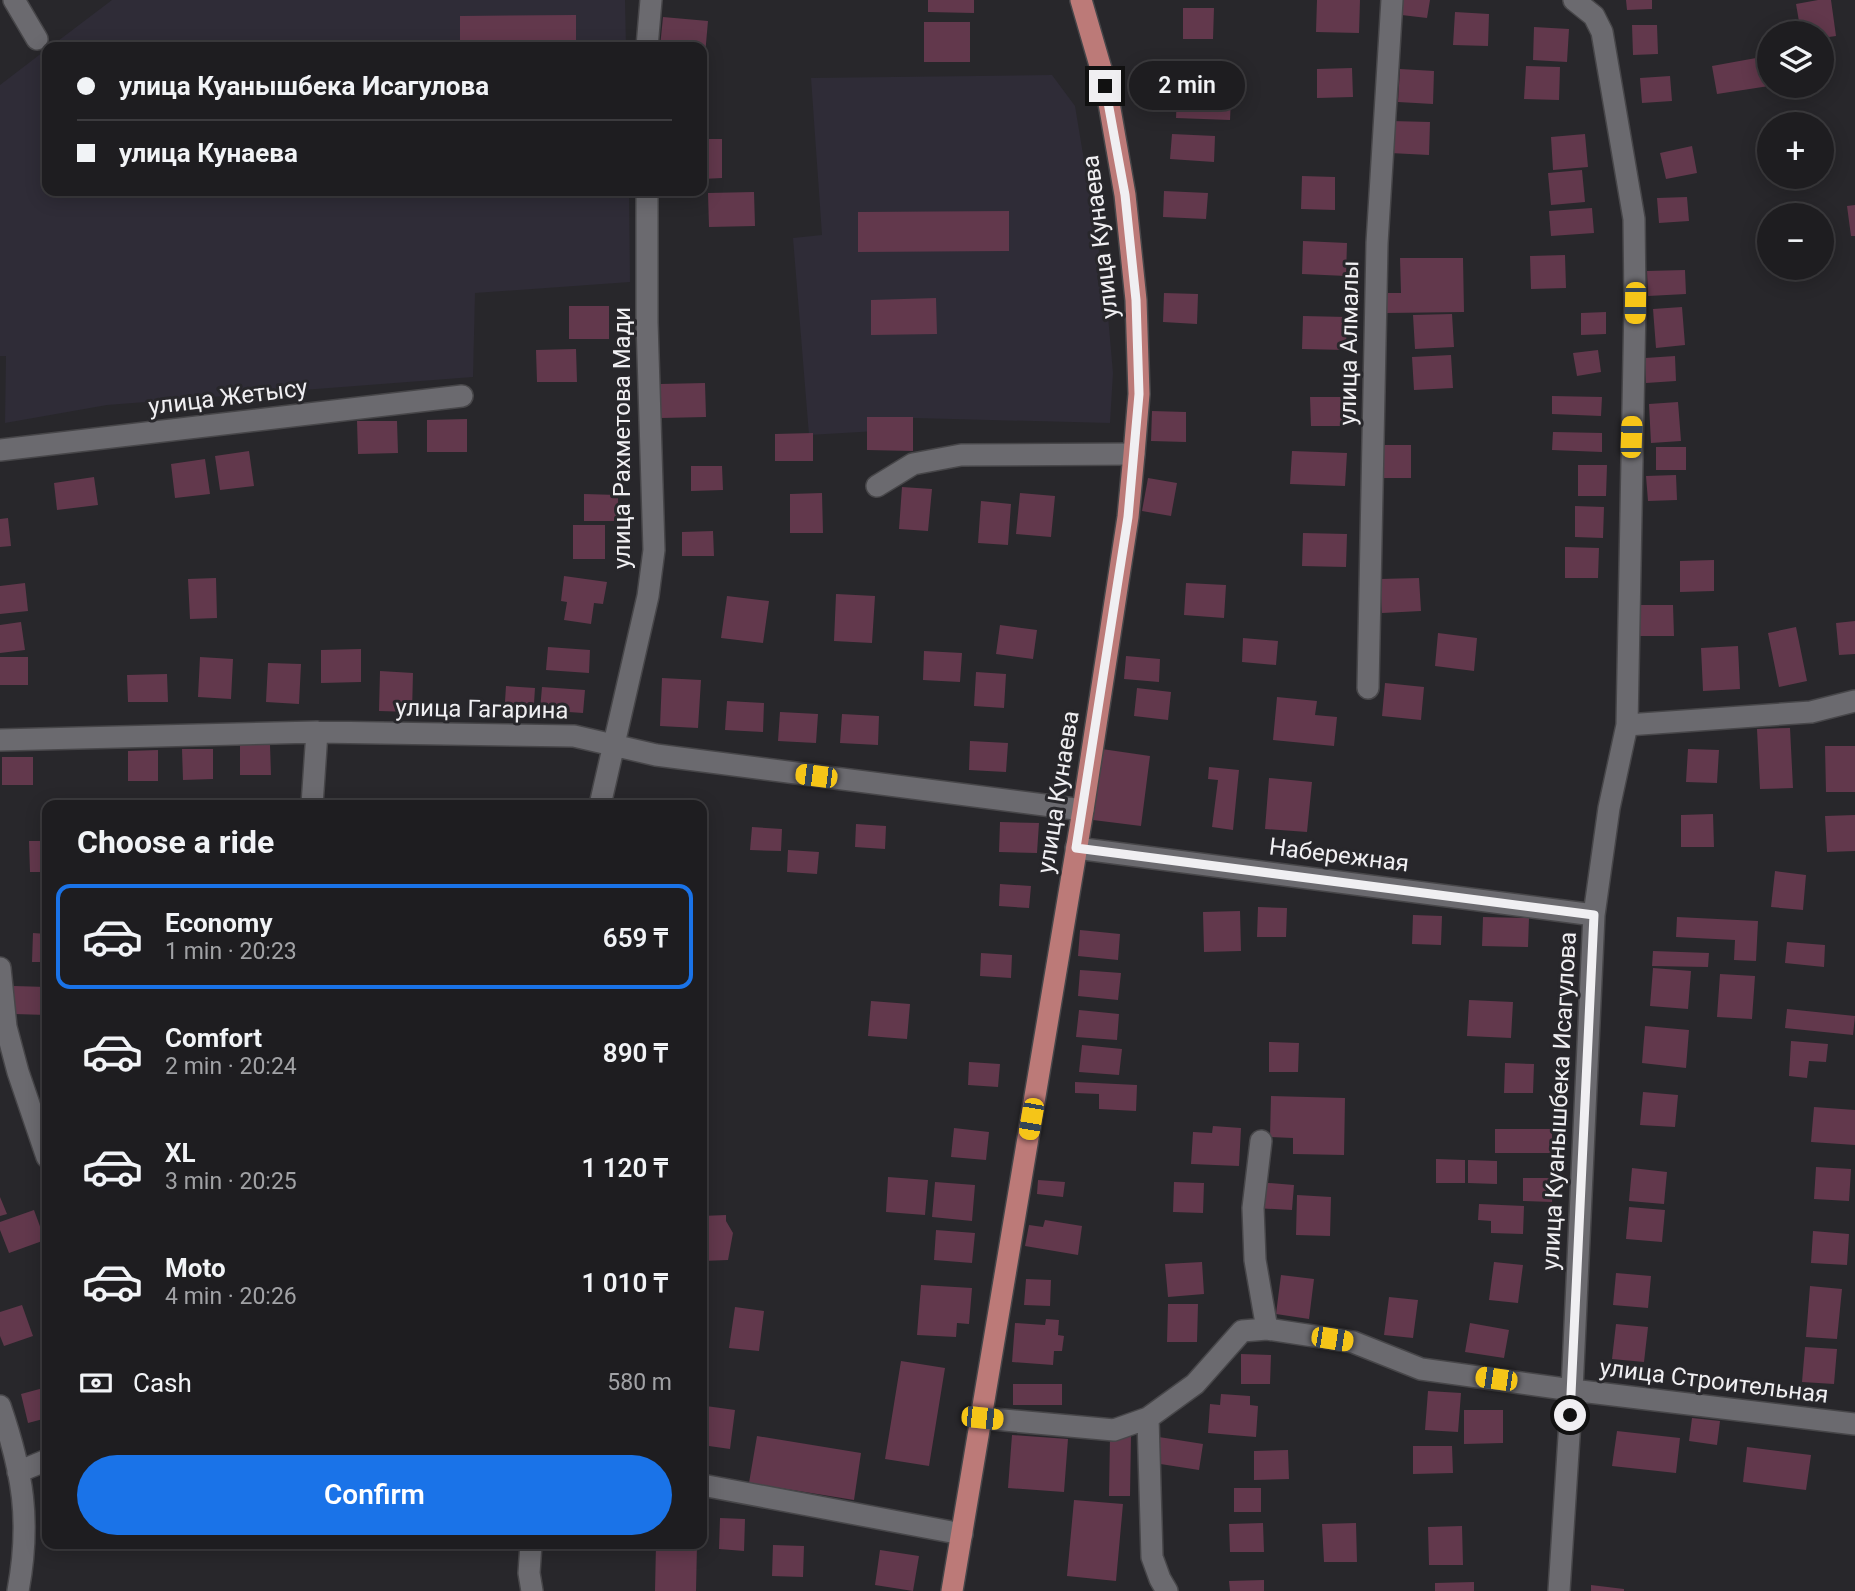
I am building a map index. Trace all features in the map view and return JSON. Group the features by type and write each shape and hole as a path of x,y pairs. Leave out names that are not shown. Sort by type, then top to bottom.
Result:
{"main road":[{"name":"улица Кунаева","path":"952,1591 1083,810 1126,531 1139,394 1136,300 1125,195 1105,86 1081,0"}],"street":[{"path":"14,0 37,39"},
{"path":"647,42 651,0"},
{"name":"улица Алмалы","path":"1368,688 1377,243 1392,0"},
{"name":"улица Куанышбека Исагулова","path":"1559,1591 1572,1390 1594,915 1609,808 1627,725 1635,303 1634,219 1602,32 1594,16 1574,0"},
{"name":"улица Рахметова Мади","path":"601,800 648,596 654,550 647,322 647,196"},
{"name":"улица Жетысу","path":"0,450 462,396"},
{"path":"877,486 912,464 961,455 1134,454"},
{"path":"1627,725 1811,712 1855,701"},
{"path":"312,800 317,732"},
{"name":"улица Гагарина","path":"0,740 317,732 574,736 613,747 669,757 1083,810"},
{"name":"Набережная","path":"1076,848 1594,915"},
{"path":"0,968 6,1027 42,1142"},
{"path":"1261,1141 1253,1208 1255,1260 1268,1329"},
{"name":"улица Строительная","path":"982,1418 1114,1430 1148,1418 1195,1384 1242,1331 1268,1329 1353,1342 1421,1369 1855,1424"},
{"path":"0,1406 13,1447 26,1515 24,1558 18,1591"},
{"path":"1148,1418 1152,1557 1167,1591"},
{"path":"18,1472 42,1462"},
{"path":"707,1486 962,1534"},
{"path":"531,1549 529,1573 532,1591"}],"shaded area":[{"path":"112,0 625,0 626,42 57,42"},
{"path":"42,53 42,196 629,196 630,282 475,293 473,377 107,405 5,423 6,356 0,356 0,85"},
{"path":"1052,75 1075,106 1106,293 1113,373 1110,423 876,417 877,431 809,435 793,238 822,235 811,78"}],"building":[{"path":"928,0 974,0 974,13 928,12"},
{"path":"1317,0 1360,0 1359,33 1316,32"},
{"path":"1395,0 1430,0 1427,18 1393,14"},
{"path":"1626,0 1652,0 1652,9 1627,10"},
{"path":"1831,0 1834,21 1799,21 1796,4"},
{"path":"1183,8 1214,8 1213,39 1183,39"},
{"path":"1455,12 1489,14 1488,46 1453,45"},
{"path":"576,15 576,42 460,42 460,16"},
{"path":"663,17 708,21 706,42 660,42"},
{"path":"924,22 970,22 970,62 924,62"},
{"path":"1632,25 1657,25 1658,54 1633,55"},
{"path":"1534,27 1569,29 1567,62 1533,60"},
{"path":"1757,58 1757,88 1717,94 1712,66"},
{"path":"1526,66 1560,67 1559,100 1524,99"},
{"path":"1352,68 1353,97 1317,98 1317,69"},
{"path":"1400,69 1434,71 1433,104 1398,102"},
{"path":"1670,76 1672,101 1642,103 1640,78"},
{"path":"1187,79 1209,80 1208,97 1231,98 1230,120 1176,118 1177,93 1187,94"},
{"path":"1391,121 1430,122 1429,155 1390,153"},
{"path":"1172,134 1215,136 1214,162 1170,159"},
{"path":"1585,134 1588,167 1553,170 1551,137"},
{"path":"707,139 722,139 722,178 707,179"},
{"path":"1692,146 1697,173 1666,179 1660,153"},
{"path":"1582,170 1585,202 1551,205 1548,173"},
{"path":"1302,176 1335,177 1335,210 1301,209"},
{"path":"1164,191 1208,193 1206,219 1163,217"},
{"path":"754,192 755,226 709,227 708,193"},
{"path":"1687,197 1689,221 1659,223 1657,198"},
{"path":"1855,205 1855,236 1851,236 1847,206"},
{"path":"1592,208 1594,233 1551,236 1549,211"},
{"path":"1009,211 1009,251 858,252 858,212"},
{"path":"1303,241 1347,243 1346,276 1302,274"},
{"path":"1565,255 1566,288 1531,289 1530,256"},
{"path":"1400,258 1463,258 1464,312 1386,313 1386,293 1401,293"},
{"path":"1685,270 1686,294 1648,296 1647,271"},
{"path":"1164,293 1198,294 1197,324 1163,322"},
{"path":"936,298 937,334 871,335 871,300"},
{"path":"569,306 609,306 609,339 569,339"},
{"path":"1682,307 1685,345 1656,348 1653,309"},
{"path":"1606,312 1606,334 1581,335 1581,313"},
{"path":"1452,314 1454,347 1415,349 1413,315"},
{"path":"1303,316 1347,317 1346,350 1302,349"},
{"path":"576,349 577,382 537,382 536,350"},
{"path":"1598,350 1601,372 1577,376 1573,353"},
{"path":"1451,355 1453,388 1414,390 1412,357"},
{"path":"1675,356 1676,381 1646,383 1645,358"},
{"path":"705,383 706,417 661,418 660,384"},
{"path":"1552,396 1602,397 1601,416 1552,414"},
{"path":"1310,397 1345,397 1346,426 1311,426"},
{"path":"1678,402 1681,441 1651,443 1649,404"},
{"path":"1152,411 1186,412 1186,442 1151,441"},
{"path":"867,417 913,417 913,451 867,450"},
{"path":"467,419 467,452 427,452 427,420"},
{"path":"357,421 397,421 398,453 358,454"},
{"path":"1553,432 1602,433 1602,452 1552,450"},
{"path":"813,433 813,461 775,461 775,434"},
{"path":"1379,445 1411,445 1411,478 1379,478"},
{"path":"1656,447 1686,447 1686,470 1656,470"},
{"path":"249,451 254,486 220,490 215,456"},
{"path":"1292,451 1347,453 1345,486 1290,484"},
{"path":"205,459 210,494 175,498 171,464"},
{"path":"1578,465 1607,465 1606,496 1578,496"},
{"path":"691,466 722,466 723,490 691,491"},
{"path":"1676,475 1677,500 1648,501 1646,476"},
{"path":"94,477 98,505 57,510 54,483"},
{"path":"1148,478 1177,483 1171,516 1142,511"},
{"path":"902,487 932,489 928,531 899,529"},
{"path":"822,493 823,533 790,533 790,494"},
{"path":"1020,493 1055,496 1051,537 1016,534"},
{"path":"584,494 618,495 618,521 584,521"},
{"path":"981,501 1011,504 1008,545 978,543"},
{"path":"1575,506 1604,507 1603,538 1575,537"},
{"path":"8,518 11,546 0,547 0,519"},
{"path":"573,525 605,525 605,559 573,559"},
{"path":"713,531 714,556 682,556 682,532"},
{"path":"1303,533 1347,534 1346,567 1302,566"},
{"path":"1565,547 1599,548 1598,578 1565,578"},
{"path":"1714,560 1714,591 1680,592 1680,561"},
{"path":"564,576 607,582 603,604 594,603 591,624 564,620 567,602 561,601"},
{"path":"216,578 217,618 190,619 188,579"},
{"path":"1419,578 1421,611 1382,613 1380,579"},
{"path":"25,583 28,611 0,614 0,586"},
{"path":"1186,583 1226,585 1224,618 1184,615"},
{"path":"836,594 875,596 872,643 834,641"},
{"path":"727,596 769,601 763,643 721,638"},
{"path":"1635,605 1673,605 1674,636 1635,636"},
{"path":"1855,621 1855,654 1839,655 1836,623"},
{"path":"21,622 25,650 0,653 0,625"},
{"path":"1000,625 1037,630 1033,659 996,654"},
{"path":"1796,627 1807,681 1779,687 1768,633"},
{"path":"1438,633 1477,638 1474,671 1435,666"},
{"path":"1243,638 1278,641 1276,665 1242,662"},
{"path":"1738,646 1740,689 1703,691 1701,648"},
{"path":"548,647 590,650 589,673 546,670"},
{"path":"361,649 361,682 321,683 321,650"},
{"path":"924,651 962,653 960,682 923,680"},
{"path":"1126,656 1160,659 1159,682 1124,679"},
{"path":"0,657 28,657 28,685 0,685"},
{"path":"200,657 233,659 231,699 198,697"},
{"path":"268,663 301,664 299,704 266,702"},
{"path":"380,671 413,673 412,712 379,711"},
{"path":"976,672 1006,674 1004,708 974,706"},
{"path":"167,674 168,702 128,702 127,675"},
{"path":"662,678 701,680 698,728 660,726"},
{"path":"1385,683 1424,687 1421,720 1382,716"},
{"path":"506,686 535,688 533,719 504,717"},
{"path":"542,687 585,690 583,713 540,710"},
{"path":"1137,688 1171,692 1168,720 1134,716"},
{"path":"1277,697 1317,701 1315,715 1337,717 1334,746 1273,740"},
{"path":"727,701 764,703 763,732 725,730"},
{"path":"780,712 818,714 816,743 778,741"},
{"path":"842,714 879,716 878,745 840,743"},
{"path":"1790,728 1793,788 1760,789 1757,729"},
{"path":"970,741 1008,743 1006,772 969,770"},
{"path":"240,745 270,745 271,775 240,775"},
{"path":"1825,746 1855,746 1855,792 1826,792"},
{"path":"1095,748 1150,756 1141,826 1085,819"},
{"path":"182,749 213,749 213,779 183,780"},
{"path":"1688,749 1719,750 1717,783 1686,782"},
{"path":"158,750 158,781 128,781 128,751"},
{"path":"2,757 33,757 33,785 2,785"},
{"path":"1209,767 1239,770 1233,830 1212,827 1218,780 1208,779"},
{"path":"1269,778 1312,782 1307,832 1265,829"},
{"path":"1713,814 1714,847 1681,847 1681,815"},
{"path":"1855,815 1855,851 1827,852 1825,816"},
{"path":"1000,822 1039,823 1037,853 999,852"},
{"path":"856,824 886,826 885,849 855,847"},
{"path":"752,827 782,829 781,851 750,850"},
{"path":"29,841 42,841 42,872 30,872"},
{"path":"788,850 819,852 817,874 787,872"},
{"path":"1775,871 1806,875 1803,910 1771,907"},
{"path":"1000,884 1031,886 1029,908 999,906"},
{"path":"1258,907 1287,908 1286,937 1257,937"},
{"path":"1240,911 1241,951 1204,952 1203,912"},
{"path":"1413,915 1442,916 1441,945 1412,944"},
{"path":"1483,917 1529,918 1528,947 1482,946"},
{"path":"1677,917 1758,921 1756,961 1734,960 1735,940 1676,937"},
{"path":"1080,930 1120,934 1118,960 1078,956"},
{"path":"33,933 42,934 42,962 32,962"},
{"path":"1787,942 1825,945 1824,967 1785,963"},
{"path":"1653,951 1709,953 1708,967 1652,966"},
{"path":"981,953 1012,955 1011,978 980,976"},
{"path":"1653,968 1691,971 1688,1009 1650,1006"},
{"path":"1080,970 1121,973 1118,1000 1078,996"},
{"path":"1720,974 1755,976 1752,1019 1717,1017"},
{"path":"14,986 42,987 42,1015 14,1014"},
{"path":"1469,1000 1513,1002 1511,1038 1467,1036"},
{"path":"871,1001 910,1004 907,1039 868,1036"},
{"path":"1787,1009 1855,1016 1853,1035 1785,1028"},
{"path":"1079,1010 1119,1014 1117,1040 1076,1037"},
{"path":"1645,1026 1689,1030 1686,1068 1642,1063"},
{"path":"1791,1041 1828,1044 1826,1062 1809,1061 1807,1078 1789,1076"},
{"path":"1269,1042 1299,1043 1298,1072 1269,1072"},
{"path":"1082,1045 1122,1049 1119,1075 1079,1072"},
{"path":"969,1062 1000,1064 998,1087 968,1085"},
{"path":"1505,1063 1534,1064 1533,1093 1504,1093"},
{"path":"1075,1082 1137,1085 1136,1111 1099,1109 1099,1094 1075,1093"},
{"path":"1643,1092 1678,1095 1675,1127 1640,1125"},
{"path":"1271,1096 1345,1098 1344,1155 1293,1154 1293,1138 1270,1137"},
{"path":"1814,1107 1855,1110 1855,1145 1811,1142"},
{"path":"1213,1126 1241,1128 1239,1166 1191,1164 1193,1132 1212,1133"},
{"path":"954,1128 989,1132 986,1160 951,1157"},
{"path":"1495,1129 1552,1129 1552,1153 1495,1153"},
{"path":"1436,1159 1465,1160 1465,1183 1436,1183"},
{"path":"1468,1160 1497,1161 1497,1184 1468,1183"},
{"path":"1816,1167 1851,1169 1849,1201 1814,1199"},
{"path":"1632,1168 1667,1172 1664,1204 1629,1201"},
{"path":"888,1177 928,1180 925,1215 886,1212"},
{"path":"1523,1178 1553,1178 1552,1202 1523,1201"},
{"path":"1038,1180 1065,1182 1063,1197 1037,1194"},
{"path":"935,1182 975,1185 972,1221 932,1217"},
{"path":"1174,1182 1204,1183 1203,1213 1173,1212"},
{"path":"1257,1182 1294,1185 1292,1210 1255,1208"},
{"path":"1297,1195 1331,1197 1330,1236 1296,1235"},
{"path":"0,1197 7,1214 0,1216"},
{"path":"1479,1204 1524,1206 1523,1234 1491,1233 1491,1221 1478,1220"},
{"path":"1629,1207 1665,1210 1662,1242 1626,1239"},
{"path":"34,1210 42,1232 42,1241 9,1253 0,1230 0,1222"},
{"path":"726,1215 726,1221 733,1233 728,1260 707,1261 707,1216"},
{"path":"1045,1220 1082,1226 1078,1255 1025,1246 1029,1225 1043,1227"},
{"path":"936,1230 975,1233 972,1263 934,1260"},
{"path":"1813,1231 1849,1234 1847,1265 1811,1263"},
{"path":"1202,1262 1204,1294 1168,1297 1165,1264"},
{"path":"1494,1262 1523,1265 1518,1303 1489,1300"},
{"path":"1616,1273 1651,1276 1648,1308 1613,1305"},
{"path":"1281,1275 1314,1279 1309,1319 1276,1314"},
{"path":"1026,1279 1051,1280 1050,1306 1024,1305"},
{"path":"921,1285 972,1288 969,1324 957,1323 956,1337 917,1335"},
{"path":"1810,1286 1842,1289 1837,1339 1806,1337"},
{"path":"1389,1297 1418,1300 1413,1338 1384,1335"},
{"path":"1168,1304 1198,1304 1197,1342 1167,1342"},
{"path":"22,1305 33,1336 4,1346 0,1336 0,1312"},
{"path":"735,1307 764,1311 759,1351 729,1348"},
{"path":"1046,1319 1059,1320 1058,1335 1064,1336 1062,1351 1054,1351 1053,1365 1012,1362 1015,1323 1045,1325"},
{"path":"1470,1323 1509,1330 1504,1358 1465,1352"},
{"path":"1616,1324 1648,1327 1644,1362 1612,1359"},
{"path":"1805,1347 1837,1349 1834,1384 1802,1382"},
{"path":"1241,1354 1271,1355 1270,1384 1241,1384"},
{"path":"901,1361 945,1368 929,1466 885,1459"},
{"path":"1013,1384 1062,1384 1062,1405 1013,1405"},
{"path":"42,1388 42,1419 28,1423 21,1394"},
{"path":"1428,1391 1461,1393 1458,1432 1425,1430"},
{"path":"1221,1394 1250,1396 1250,1405 1258,1406 1256,1437 1208,1433 1210,1404 1220,1405"},
{"path":"707,1406 735,1410 730,1449 707,1446"},
{"path":"1464,1410 1503,1410 1503,1443 1464,1444"},
{"path":"1692,1418 1720,1421 1717,1445 1689,1441"},
{"path":"1617,1431 1680,1438 1676,1473 1612,1466"},
{"path":"1012,1435 1068,1439 1064,1492 1008,1488"},
{"path":"757,1436 861,1453 854,1500 749,1483"},
{"path":"1110,1436 1131,1436 1130,1496 1109,1496"},
{"path":"1159,1437 1203,1444 1199,1470 1154,1463"},
{"path":"1413,1446 1452,1446 1453,1473 1413,1474"},
{"path":"1747,1447 1811,1455 1806,1490 1743,1482"},
{"path":"1288,1450 1289,1479 1254,1480 1254,1451"},
{"path":"1234,1488 1261,1488 1261,1512 1234,1512"},
{"path":"1074,1500 1123,1504 1116,1581 1067,1576"},
{"path":"720,1518 745,1519 744,1551 719,1549"},
{"path":"1263,1523 1264,1552 1230,1552 1229,1524"},
{"path":"1356,1523 1357,1562 1324,1562 1322,1524"},
{"path":"1462,1526 1463,1565 1429,1565 1428,1527"},
{"path":"773,1545 804,1546 803,1577 772,1576"},
{"path":"656,1549 697,1549 696,1591 655,1591"},
{"path":"880,1550 919,1556 913,1591 875,1585"},
{"path":"1264,1580 1264,1591 1230,1591 1229,1581"},
{"path":"1474,1582 1474,1591 1435,1591 1435,1583"},
{"path":"1591,1585 1624,1589 1624,1591 1591,1591"}],"route":[{"path":"1105,86 1125,195 1136,300 1139,394 1128,517 1076,848 1594,915 1570,1415"}]}
